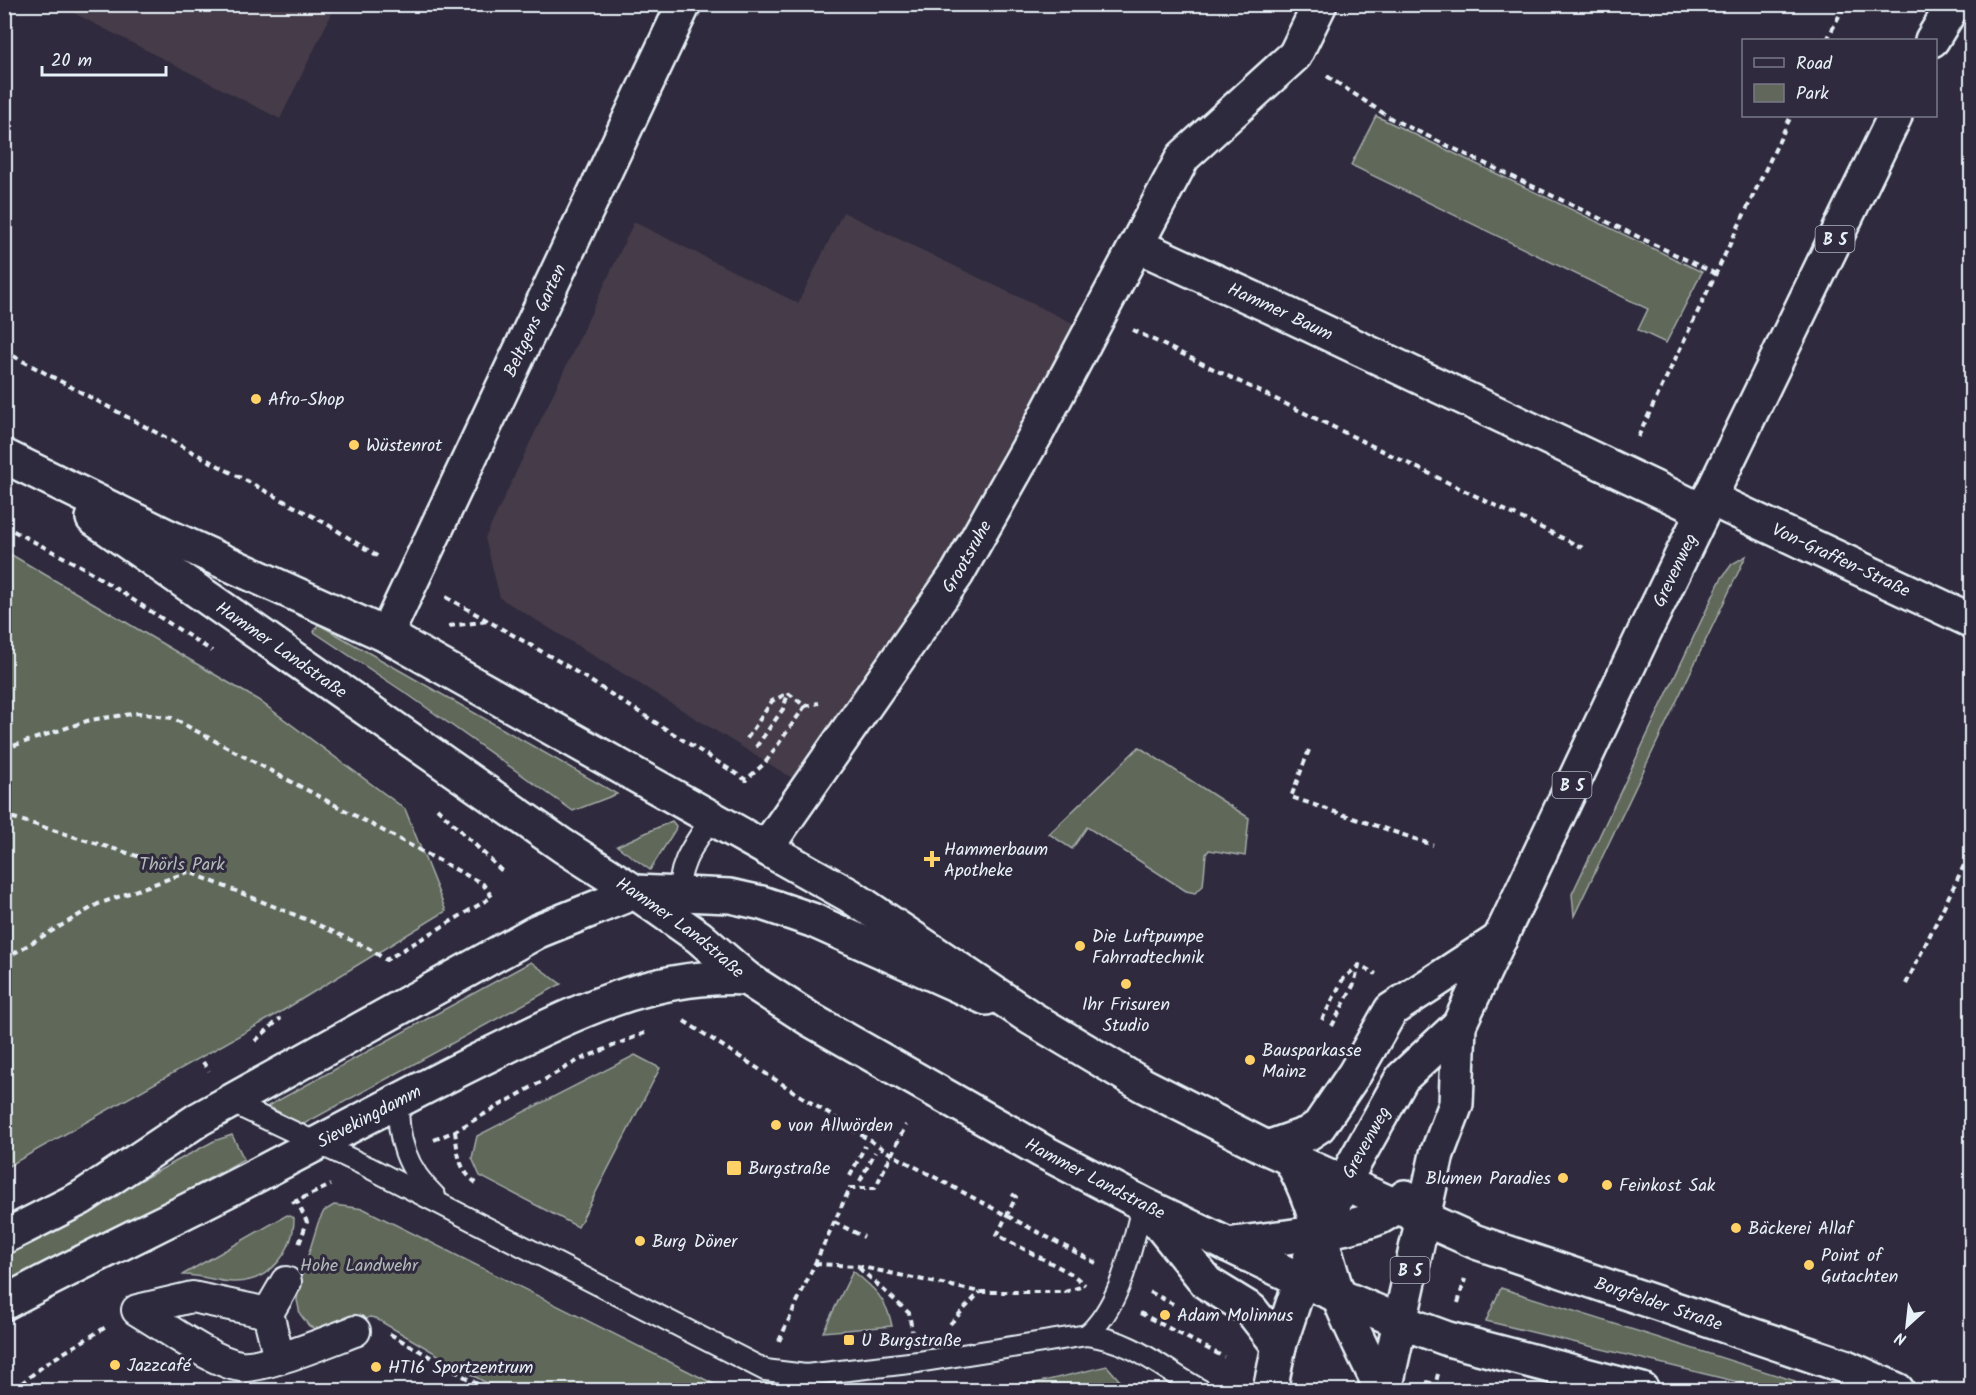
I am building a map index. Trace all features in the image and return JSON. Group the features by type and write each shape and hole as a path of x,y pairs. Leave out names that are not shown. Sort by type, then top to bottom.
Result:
{"main road":[{"name":"Beltgens Garten","path":"386,635 684,4"},
{"path":"1136,245 1182,157 1295,55 1320,4"},
{"path":"1933,39 1945,4"},
{"path":"1933,39 1954,4"},
{"name":"Grevenweg","path":"1301,1280 1343,1183 1402,1078 1459,1025 1706,505 1895,117"},
{"name":"Grootsruhe","path":"766,848 957,574 1136,245"},
{"name":"Hammer Baum","path":"1136,245 1621,472 1706,505"},
{"name":"Hammer Landstraße","path":"4,457 165,535 386,635 849,895 1031,1018 1143,1085 1278,1153 1408,1213"},
{"name":"Hammer Landstraße","path":"4,457 563,846 635,892 699,937 746,978 811,1020 952,1101 1143,1203 1301,1280 1399,1321"},
{"name":"Von-Graffen-Straße","path":"1706,505 1971,621"},
{"path":"4,1237 81,1198 199,1119 538,931 635,892 730,896 762,903 812,920 1031,1018"},
{"path":"1384,1390 1340,1297 1321,1230 1299,1174 1278,1153 1319,1126 1355,1073 1391,1010 1500,939"},
{"name":"Sievekingdamm","path":"4,1303 317,1143 398,1099 572,1014 635,990 696,978 746,978"},
{"name":"Grevenweg","path":"1408,1213 1437,1154 1456,1104 1459,1025"},
{"path":"1143,1203 1207,1283 1251,1310 1280,1346"},
{"path":"1228,1245 1408,1213"},
{"name":"B 5","path":"1384,1390 1399,1321 1408,1213"},
{"name":"Borgfelder Straße","path":"1408,1213 1476,1242 1844,1366 1897,1390"},
{"name":"B 5","path":"1270,1390 1280,1346 1301,1280"},
{"path":"1399,1321 1448,1339 1642,1390"}],"street":[{"path":"279,1358 268,1313 286,1282"},
{"path":"137,1310 192,1297 268,1313"},
{"path":"137,1310 224,1362 244,1366 279,1358 355,1331"}],"lane":[{"path":"699,937 686,917 678,881 682,864 712,818"},
{"path":"398,1099 398,1122 410,1168 423,1185 450,1210"},
{"path":"230,1102 368,1167 765,1370 806,1375 918,1362 1088,1335 1111,1338 1128,1345 1201,1390"},
{"path":"1088,1335 1097,1327 1122,1277 1143,1203"}],"path":[{"path":"1828,39 1845,4"},
{"path":"1295,55 1392,119 1716,274"},
{"path":"1621,472 1791,117"},
{"path":"1100,314 1583,548"},
{"path":"4,351 327,524 413,579 562,663 746,780 765,763 806,706 788,693"},
{"path":"4,526 84,568 212,652"},
{"path":"746,740 772,701 788,693"},
{"path":"756,747 783,709 788,693"},
{"path":"4,749 90,720 138,713 172,718 483,884 492,897 386,960 368,948 310,921 189,872 4,815"},
{"path":"1309,750 1291,797 1433,845"},
{"path":"428,801 504,873"},
{"path":"1906,984 1971,849"},
{"path":"4,959 98,904 189,872"},
{"path":"1359,964 1376,974"},
{"path":"1322,1020 1343,979 1359,964"},
{"path":"1332,1026 1354,984 1359,964"},
{"path":"635,990 891,1154 1006,1216"},
{"path":"406,1152 455,1131 579,1060 648,1031"},
{"path":"788,1342 777,1344 850,1188 875,1188 906,1125"},
{"path":"455,1131 460,1165 470,1179 484,1189"},
{"path":"850,1176 865,1146"},
{"path":"860,1181 875,1152"},
{"path":"290,1204 368,1167"},
{"path":"815,1264 857,1266 980,1292 1065,1292 1084,1285 1072,1274 997,1234 1016,1197 1012,1194"},
{"path":"297,1201 307,1222"},
{"path":"834,1222 864,1237"},
{"path":"857,1266 909,1313 918,1362"},
{"path":"1455,1315 1468,1271"},
{"path":"940,1325 949,1324 966,1310 980,1292"},
{"path":"13,1390 46,1363 137,1310"},
{"path":"1134,1310 1224,1357"},
{"path":"355,1331 367,1325 375,1326 488,1390"},
{"path":"901,1330 921,1328"},
{"path":"1434,1390 1435,1384"}],"shaded area":[{"path":"58,5 336,5 280,119"},
{"path":"843,212 1077,325 953,569 805,786 500,598 485,538 634,222 798,303"}],"green space":[{"path":"1376,116 1702,272 1666,343 1638,330 1648,309 1351,165"},
{"name":"Thörls Park","path":"5,551 258,700 405,809 446,911 279,1013 5,1168"},
{"path":"1746,556 1574,916 1572,894 1721,579 1732,564"},
{"path":"318,624 617,794 573,811 410,696 314,632"},
{"path":"1139,747 1249,818 1245,856 1209,850 1206,854 1203,886 1195,893 1186,891 1087,827 1072,849 1049,834"},
{"path":"672,821 676,826 675,830 650,870 617,846"},
{"path":"531,962 561,984 302,1125 268,1106"},
{"path":"635,1055 660,1068 578,1227 480,1176 472,1158 477,1136"},
{"path":"232,1135 244,1159 5,1292 5,1253 214,1141"},
{"name":"Hohe Landwehr","path":"334,1205 364,1209 726,1390 498,1390 375,1318 370,1317 337,1331 317,1330 309,1326 300,1314 297,1300 299,1285 318,1223 324,1211"},
{"path":"287,1215 294,1218 290,1242 277,1263 258,1277 233,1282 182,1275"},
{"path":"853,1271 883,1301 892,1326 823,1332"},
{"path":"1501,1288 1795,1381 1792,1390 1771,1390 1486,1321"},
{"path":"1107,1366 1128,1390 1006,1390"},
{"path":"1485,1384 1510,1390 1452,1390 1454,1387"}],"place":[{"name":"Afro-Shop","path":"256,399"},
{"name":"Wüstenrot","path":"354,445"},
{"name":"Hammerbaum Apotheke","path":"932,859"},
{"name":"Die Luftpumpe Fahrradtechnik","path":"1080,946"},
{"name":"Ihr Frisuren Studio","path":"1126,984"},
{"name":"Bausparkasse Mainz","path":"1250,1060"},
{"name":"von Allwörden","path":"776,1125"},
{"name":"Burgstraße","path":"734,1168"},
{"name":"Blumen Paradies","path":"1563,1178"},
{"name":"Feinkost Sak","path":"1607,1185"},
{"name":"Bäckerei Allaf","path":"1736,1228"},
{"name":"Burg Döner","path":"640,1241"},
{"name":"Point of Gutachten","path":"1809,1265"},
{"name":"Adam Molinnus","path":"1165,1315"},
{"name":"U Burgstraße","path":"849,1340"},
{"name":"Jazzcafé","path":"115,1365"},
{"name":"HT16 Sportzentrum","path":"376,1367"}]}
